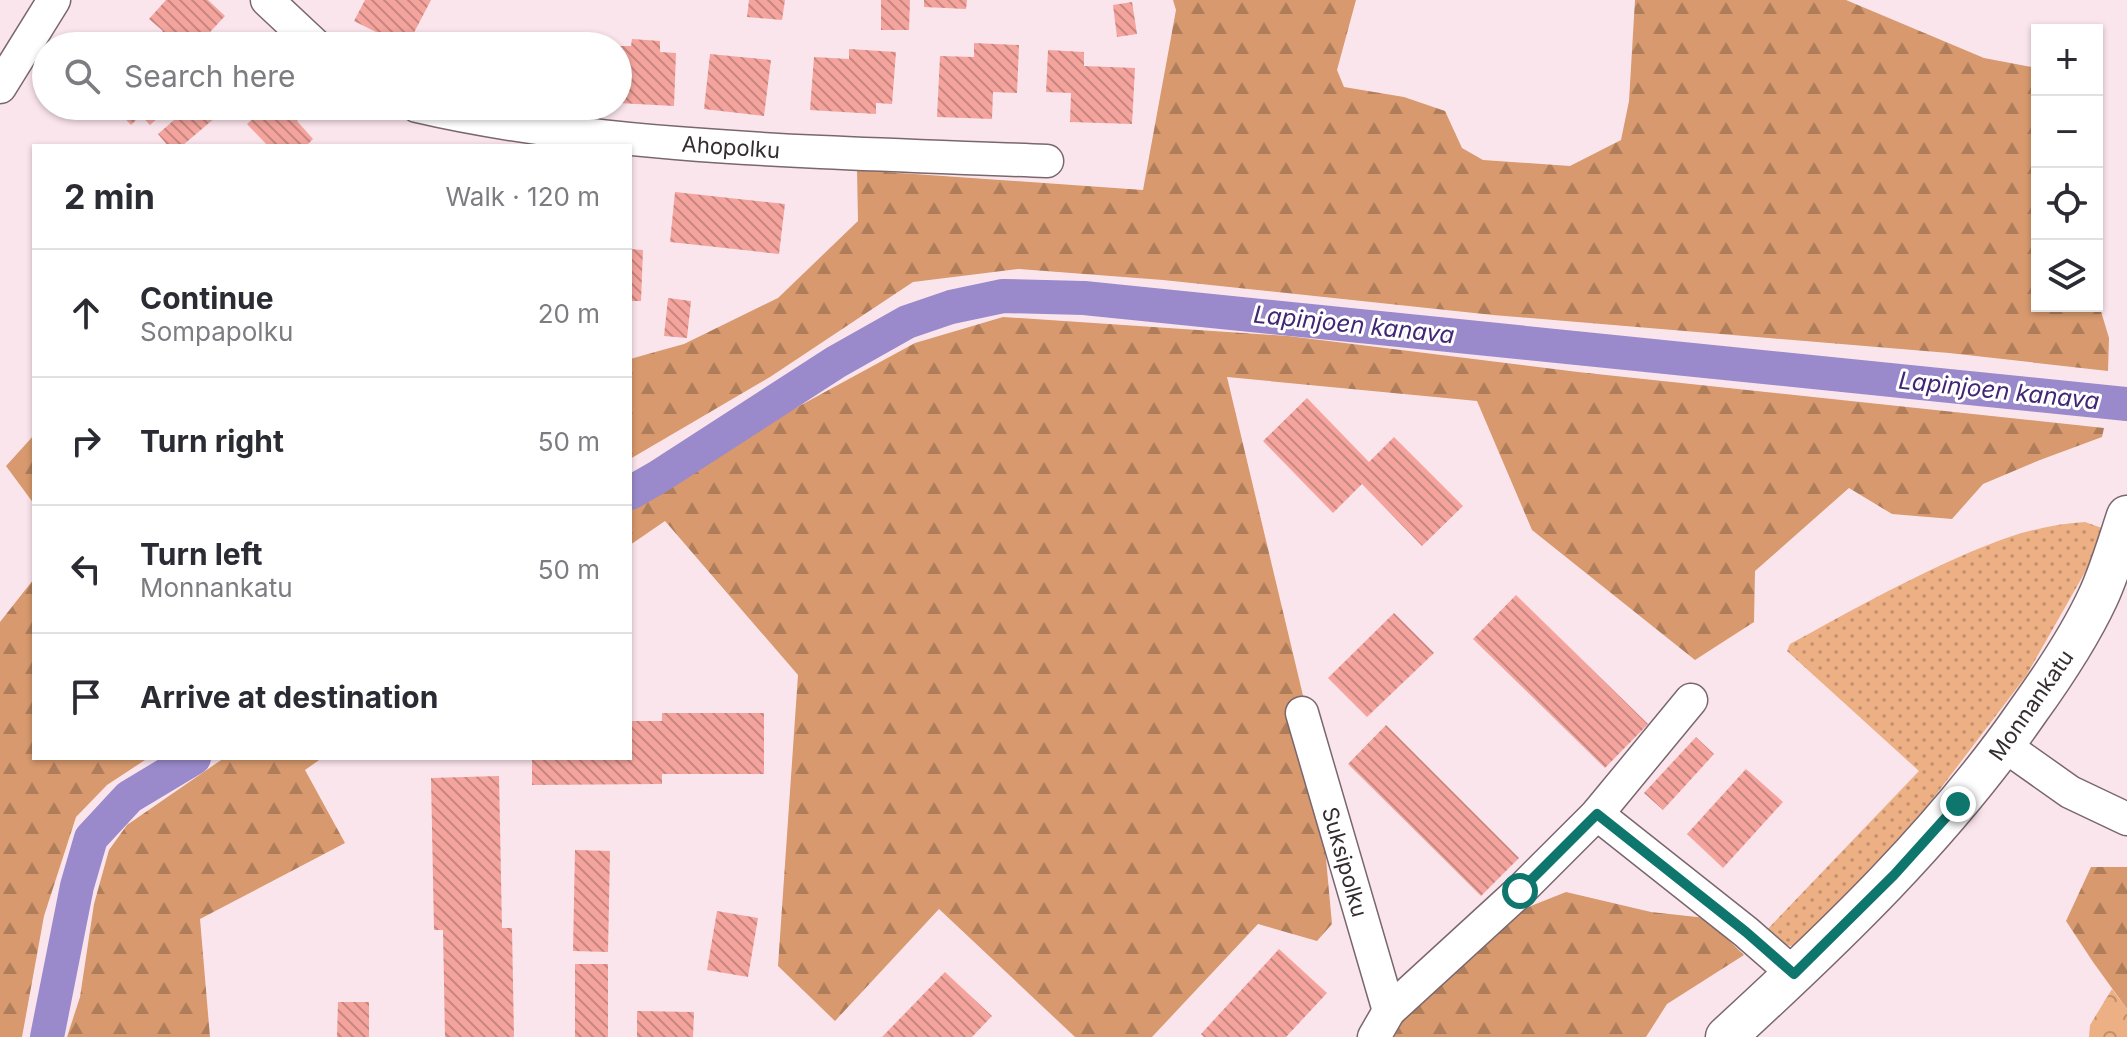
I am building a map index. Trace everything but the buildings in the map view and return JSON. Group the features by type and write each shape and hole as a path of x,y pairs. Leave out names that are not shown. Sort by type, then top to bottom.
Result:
{"main road":[{"name":"Monnankatu","path":"1726,1037 1894,875 2005,746 2066,658 2099,596 2127,516"}],"street":[{"path":"34,32 54,0"},
{"path":"267,0 301,32"},
{"path":"0,87 32,35"},
{"name":"Ahopolku","path":"486,120 599,137 775,151 1047,161"},
{"path":"1381,1024 1597,814 1691,700"},
{"name":"Suksipolku","path":"1302,713 1381,1024"},
{"path":"2005,746 2070,792 2127,819"},
{"path":"1597,814 1794,974"}],"green space":[{"path":"1173,0 1356,0 1337,70 1344,87 1404,97 1445,111 1462,148 1483,160 1570,166 1621,140 1629,101 1635,0 1846,0 1984,58 2031,67 2031,312 2101,312 2109,338 2108,371 1949,353 1493,315 1163,280 1019,269 913,282 770,377 632,458 632,358 684,344 778,298 858,221 857,170 1143,190 1176,10"},
{"path":"1003,317 1288,336 1578,372 2104,428 2102,437 1983,484 1952,519 1892,514 1849,488 1755,571 1754,622 1695,660 1532,530 1477,401 1227,377 1316,750 1332,924 1317,941 1258,924 1152,1037 1075,1037 939,909 835,1021 778,966 798,675 665,521 632,544 632,505 757,429 915,343"},
{"path":"32,437 32,501 6,466"},
{"path":"2085,522 2102,528 2105,537 2026,676 1928,805 1820,927 1793,946 1780,945 1763,934 1919,771 1787,651 1790,644 1909,580 1983,547 2032,530"},
{"path":"32,581 32,760 145,760 107,785 76,817 44,916 22,1037 0,1037 0,622"},
{"path":"221,760 319,760 305,770 345,843 200,919 210,1037 67,1037 80,997 94,904 109,850 127,825"},
{"path":"2091,867 2127,867 2127,1009 2066,921"},
{"path":"1566,892 1651,912 1706,918 1744,955 1667,1004 1646,1037 1394,1037 1412,1005 1518,911"},
{"path":"2112,989 2127,1009 2127,1037 2089,1037 2090,1025"}],"waterway":[{"name":"Lapinjoen kanava","path":"632,492 836,362 907,322 951,307 1003,296 1084,298 2127,404"},
{"name":"Lapinjoen kanava","path":"47,1037 77,886 91,838 129,797 191,760"}],"route":[{"path":"1520,891 1597,814 1794,974 1894,875 1958,804"}]}
